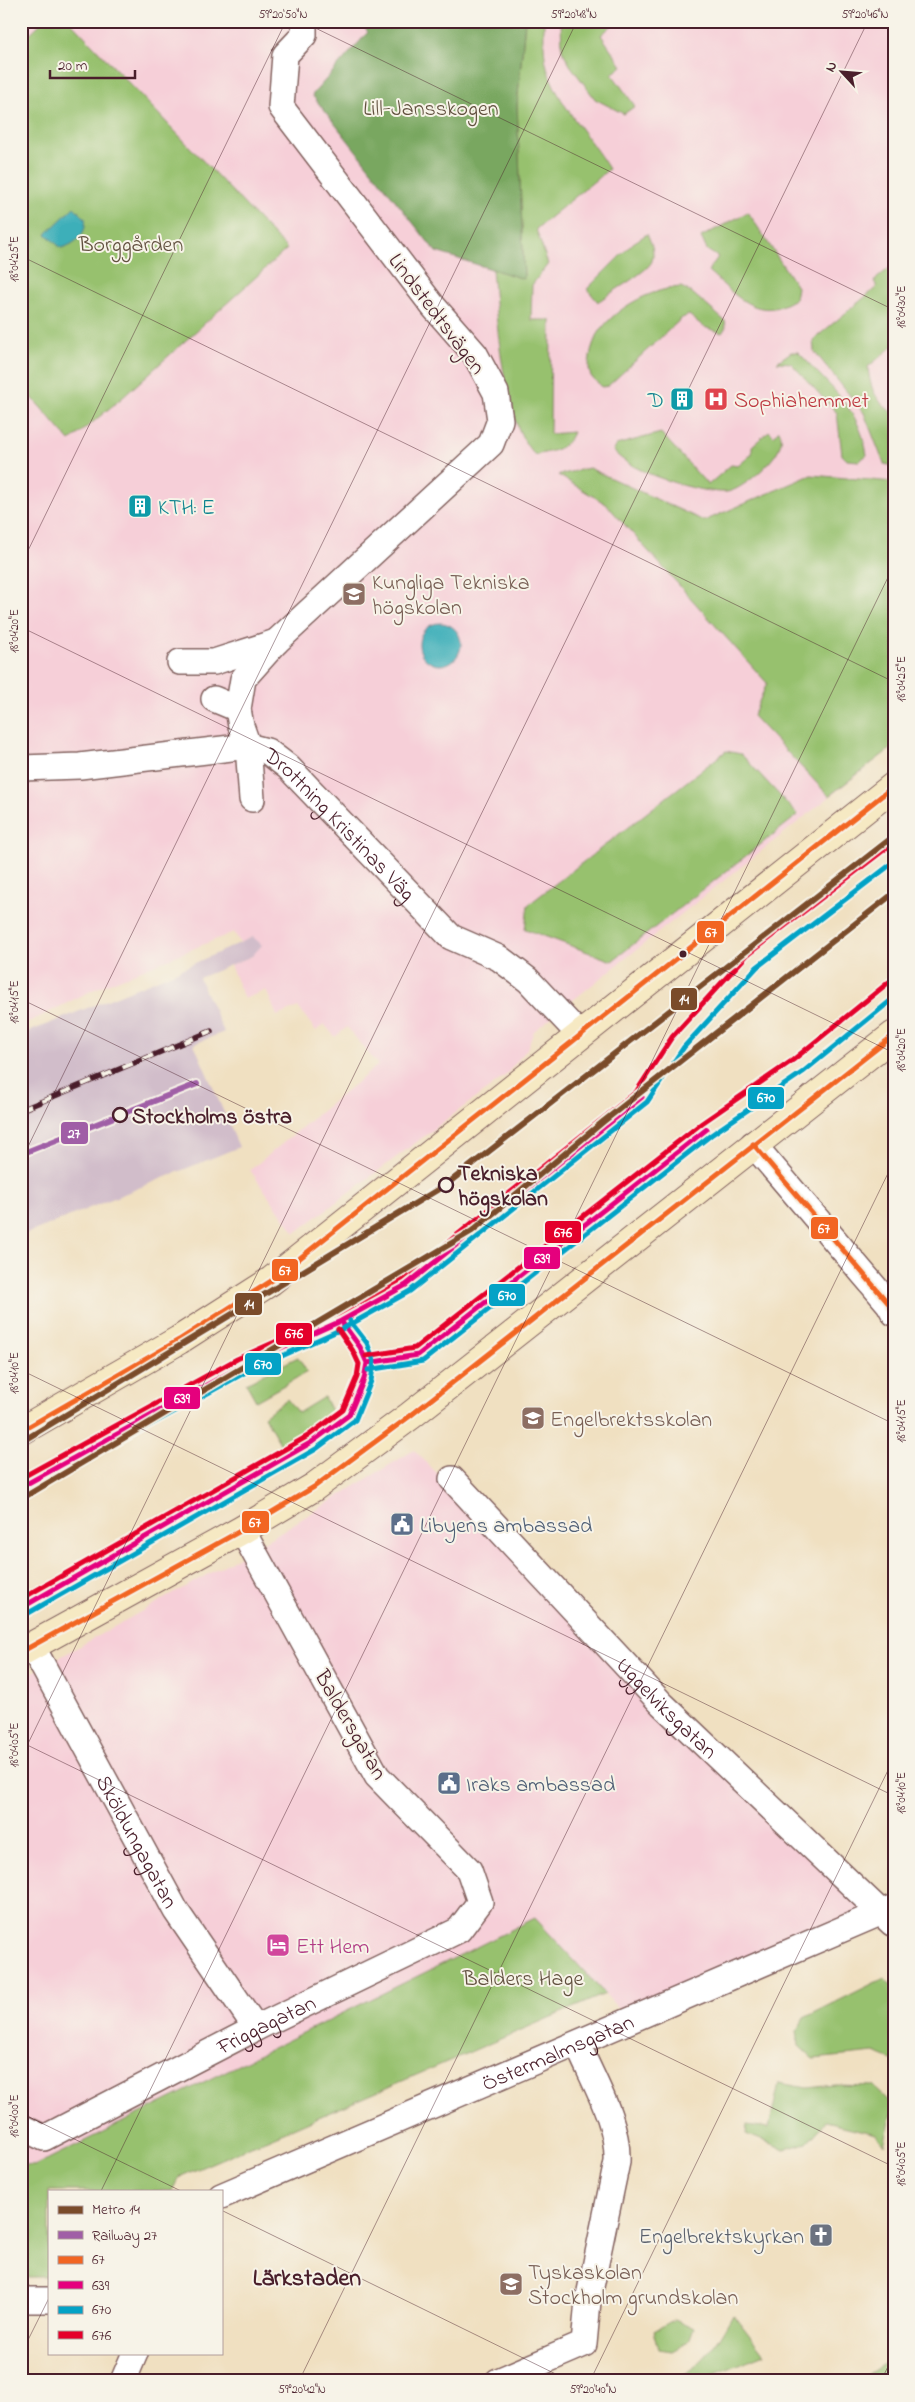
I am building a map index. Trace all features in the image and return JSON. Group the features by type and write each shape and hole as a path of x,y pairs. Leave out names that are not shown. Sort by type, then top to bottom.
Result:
{"main road":[{"path":"21,1431 179,1340 263,1287 579,1034 894,786"},
{"path":"27,1650 242,1530 314,1487 371,1445 894,1035"}],"street":[{"name":"Lindstedtsvägen","path":"252,799 248,746 241,726 238,709 243,679 276,642 491,444 500,420 496,393 475,354 432,306 281,107 285,56 304,35 304,21"},
{"path":"181,664 214,662 276,642"},
{"path":"214,698 238,709"},
{"name":"Drottning Kristinas Väg","path":"21,768 80,766 248,746 267,751 288,767 451,937 499,958 528,980 579,1034"},
{"path":"753,1144 889,1304 894,1313"},
{"name":"Uggelviksgatan","path":"452,1480 662,1704 890,1915"},
{"name":"Baldersgatan","path":"242,1530 377,1776 469,1870 480,1902"},
{"name":"Sköldungagatan","path":"27,1650 176,1910 256,2028"},
{"name":"Friggagatan","path":"21,2127 44,2138 256,2028 459,1930 480,1902"},
{"name":"Östermalmsgatan","path":"222,2196 890,1915"},
{"path":"498,2381 584,2344 588,2301 618,2146 614,2130 578,2045"},
{"path":"21,2300 48,2300"},
{"path":"123,2381 135,2354"}],"shaded area":[{"name":"Kungliga Tekniska högskolan","path":"21,21 358,21 368,32 313,95 436,252 523,278 525,21 894,21 894,746 534,1031 527,1049 505,1076 295,1233 250,1170 378,1065 347,1027 335,1037 324,1024 316,1031 298,1007 277,1016 266,990 244,999 230,965 252,956 253,937 240,943 234,932 95,989 21,1026"},
{"path":"253,937 262,945 252,956 199,978 224,1032 194,1044 239,1147 21,1236 21,1035 166,976"},
{"path":"414,1450 665,1703 883,1910 628,2019 535,1918 34,2166 21,2165 21,1679 251,1550"}],"green space":[{"name":"Borggården","path":"43,21 70,21 287,249 122,398 70,441 21,385 21,42"},
{"name":"Lill-Jansskogen","path":"358,21 525,21 517,105 524,279 436,252 312,95 368,32"},
{"path":"525,21 544,21 545,56 551,80 565,106 609,169 536,229 548,264 532,285 531,320 551,320 550,434 573,432 567,443 563,446 553,451 535,455 524,440 515,420 508,395 499,340 492,269 524,278 517,105"},
{"path":"561,21 617,21 601,35 622,66 612,74 635,106 624,114 595,99 570,65 562,50"},
{"path":"748,212 797,287 795,299 779,307 764,308 746,302 730,291 708,271 718,257 707,250 701,237"},
{"path":"647,234 653,250 652,261 649,266 598,302 587,289 633,243"},
{"path":"894,264 894,345 868,367 870,382 875,394 894,414 893,466 884,464 864,413 814,351 813,340 877,287 874,281"},
{"path":"681,287 691,292 725,321 726,327 722,333 704,327 689,315 682,318 608,386 602,387 593,379 589,371 594,343 601,330 611,318 637,300 652,293"},
{"path":"791,352 798,352 834,390 851,412 858,425 867,455 859,461 847,460 842,455 837,413 791,363 777,362"},
{"path":"779,430 781,444 771,460 749,481 727,492 715,492 666,480 633,466 613,450 616,445 661,433 708,485 731,465 738,466 752,454 752,446 769,431 774,436"},
{"path":"589,468 704,521 811,475 894,482 894,746 829,796 753,716 767,683 606,504 558,475"},
{"path":"726,751 741,754 798,815 612,961 525,929 528,905"},
{"path":"298,1357 307,1372 256,1401 246,1383"},
{"path":"324,1397 332,1413 299,1437 281,1445 264,1416 287,1399 298,1413"},
{"name":"Balders Hage","path":"535,1918 605,1994 179,2177 172,2190 48,2190 48,2277 21,2277 21,2165 34,2166"},
{"path":"884,1978 894,1988 894,2061 875,2053 813,2059 799,2046 797,2031 804,2018"},
{"path":"779,2083 807,2088 835,2085 873,2086 894,2106 884,2145 876,2134 826,2122 807,2143 784,2149 746,2134 747,2125 769,2128"},
{"path":"733,2314 764,2354 698,2381 649,2381 679,2376 697,2365 711,2350"},
{"path":"675,2319 694,2328 689,2342 672,2351 659,2349 654,2331"},
{"path":"894,2361 894,2381 858,2381 882,2365"}],"water":[{"path":"74,207 85,218 84,229 76,241 61,248 46,234"},
{"path":"440,623 455,629 461,644 455,659 440,665 425,659 419,644 425,629"}],"railway":[{"path":"21,1110 211,1031"}],"metro line":[{"name":"14","path":"21,1442 447,1184 894,836"},
{"name":"14","path":"21,1499 472,1231 604,1121 894,893"}],"rail line":[{"name":"27","path":"21,1154 197,1084"}],"transit line":[{"name":"67","path":"21,1431 179,1340 271,1281 894,786"},
{"name":"676","path":"21,1478 237,1359 338,1314 402,1279 636,1092 672,1037 747,955 889,846"},
{"name":"670","path":"25,1494 244,1373 344,1328 410,1291 647,1102 684,1047 757,967 894,862"},
{"name":"676","path":"366,1356 415,1348 702,1123 793,1060 889,982"},
{"name":"670","path":"368,1370 423,1361 711,1135 803,1072 894,998"},
{"name":"67","path":"21,1652 242,1530 314,1487 410,1416 894,1035"},
{"name":"639","path":"21,1487 241,1366 341,1321 406,1285 642,1097"},
{"name":"639","path":"367,1363 418,1355 707,1129"},
{"name":"67","path":"753,1144 889,1304 894,1313"},
{"name":"639","path":"21,1608 312,1442 349,1415 364,1379 367,1363 360,1347 341,1321"},
{"name":"670","path":"25,1615 316,1449 355,1420 371,1381 374,1361 367,1343 350,1321"},
{"name":"676","path":"21,1599 308,1436 343,1410 357,1377 359,1364 353,1351 338,1329"}],"place":[{"name":"D","path":"682,399"},
{"name":"Sophiahemmet","path":"716,399"},
{"name":"KTH: E","path":"140,506"},
{"name":"Kungliga Tekniska högskolan","path":"354,594"},
{"name":"Stockholms östra","path":"120,1115"},
{"name":"Tekniska högskolan","path":"446,1185"},
{"name":"Engelbrektsskolan","path":"533,1418"},
{"name":"Libyens ambassad","path":"402,1524"},
{"name":"Iraks ambassad","path":"449,1783"},
{"name":"Ett Hem","path":"278,1945"},
{"name":"Engelbrektskyrkan","path":"821,2235"},
{"name":"Tyskaskolan Stockholm grundskolan","path":"511,2284"}],"district":[{"name":"Lärkstaden","path":"307,2277"}]}
